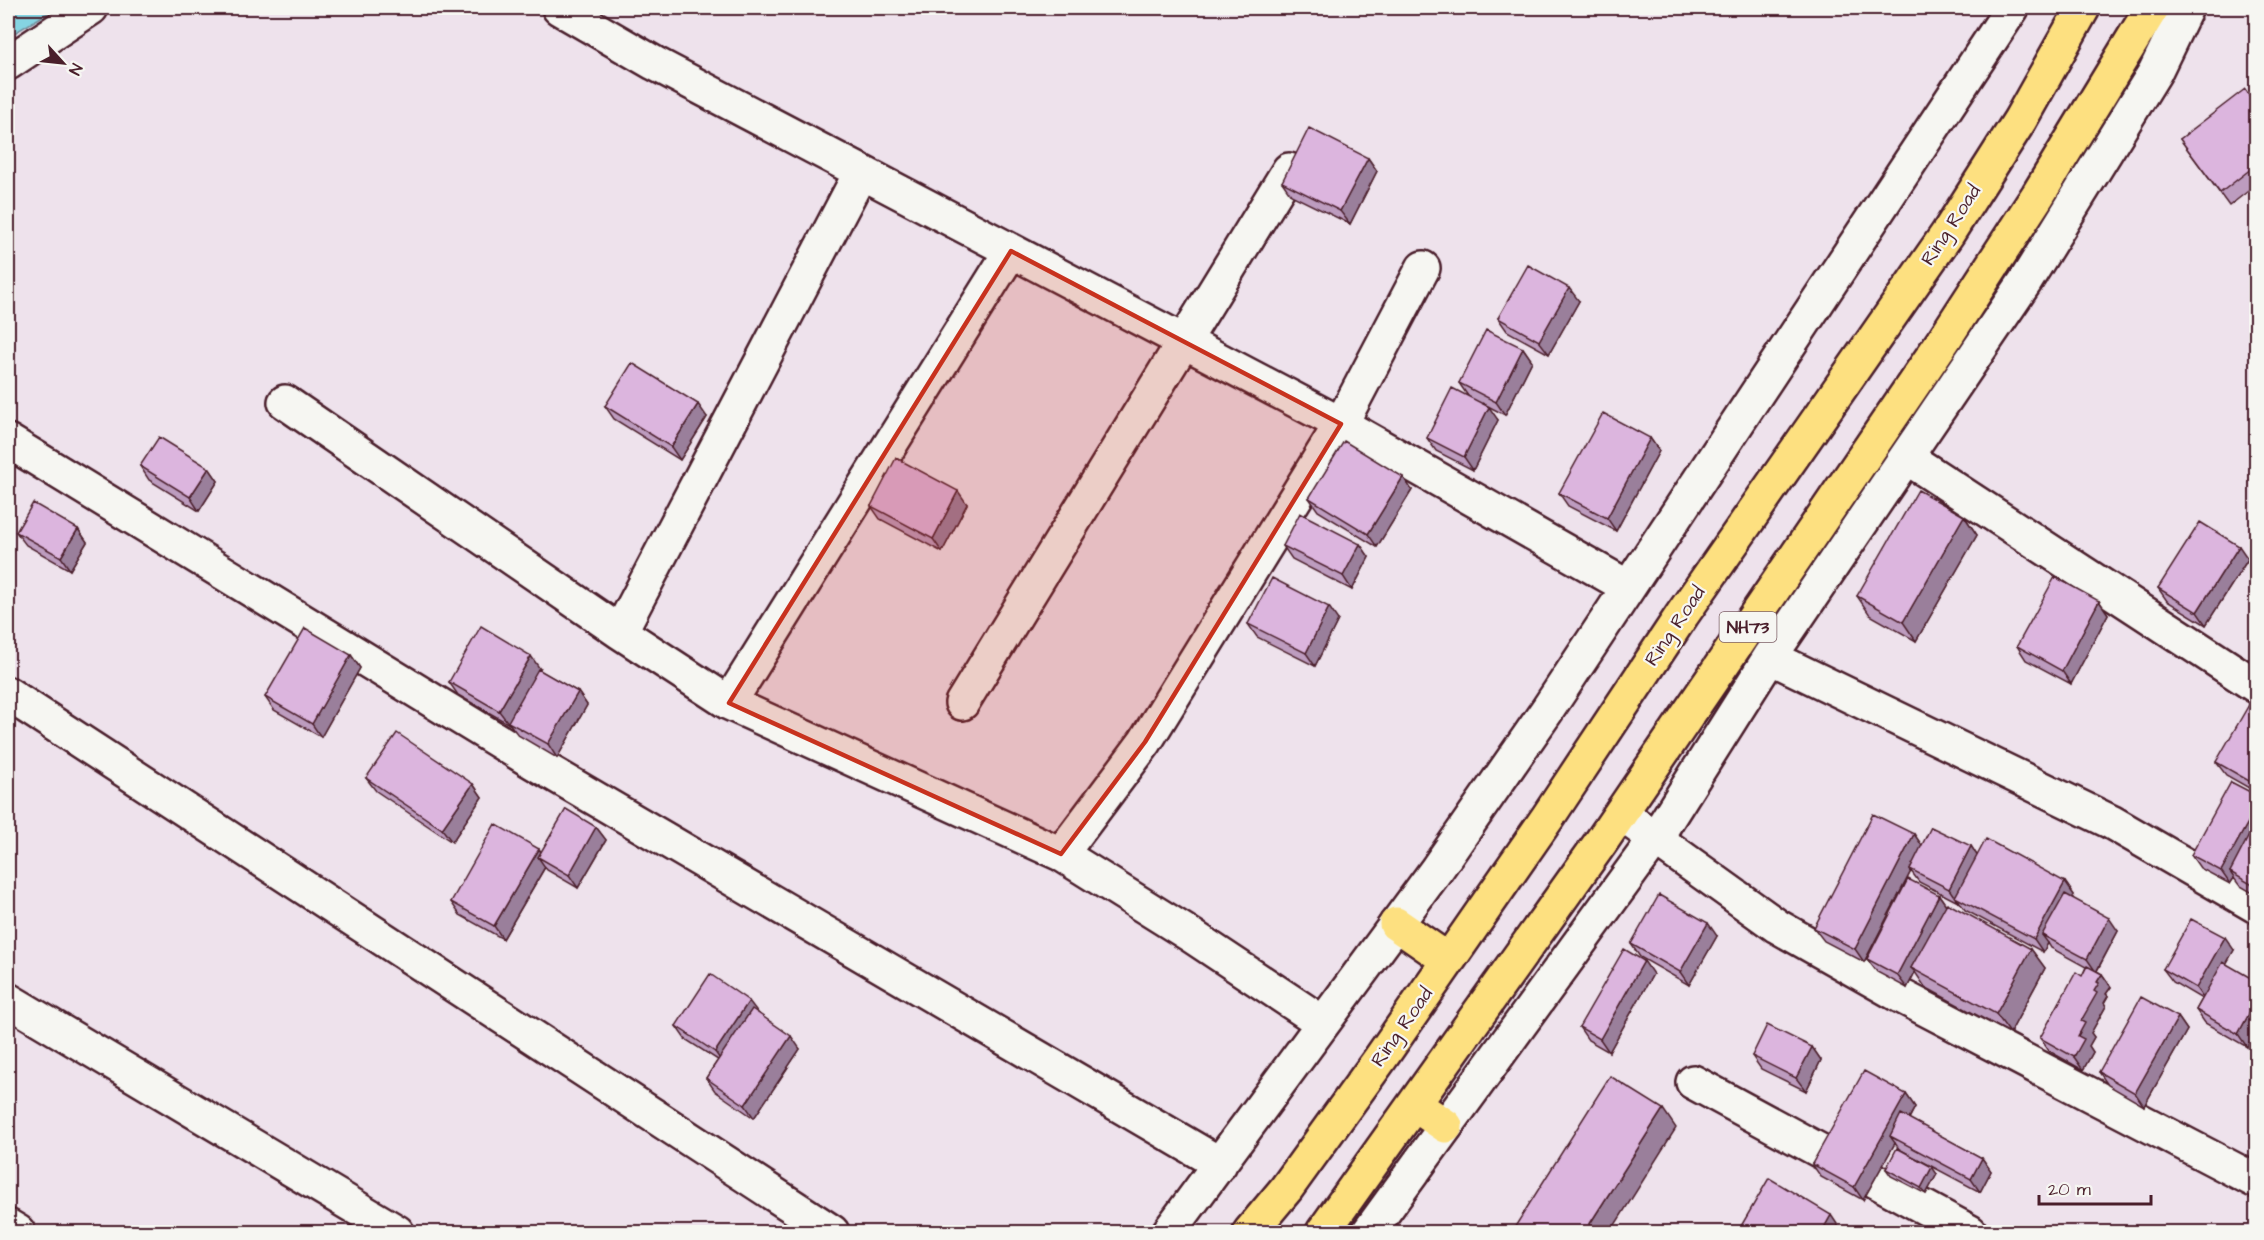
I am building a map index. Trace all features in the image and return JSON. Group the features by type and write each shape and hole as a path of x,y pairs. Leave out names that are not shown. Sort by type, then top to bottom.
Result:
{"highway":[{"name":"Ring Road","path":"1250,1233 1286,1189 1367,1078 1548,817 1682,615 1948,233 2020,120 2083,8"},
{"name":"NH73","path":"1323,1233 1621,814 1949,331 2038,195 2152,8"},
{"path":"1396,924 1448,960"},
{"path":"1415,1105 1446,1126"}],"street":[{"path":"8,63 91,8"},
{"path":"559,8 654,63 1341,424 1628,586"},
{"path":"1169,1233 1396,924 1548,709 2012,8"},
{"path":"1370,1232 1655,839 1770,657 2031,272 2155,72 2186,8"},
{"path":"962,703 1289,170"},
{"path":"620,632 861,172"},
{"path":"729,703 1011,251"},
{"path":"1061,854 1145,742 1341,424 1423,268"},
{"path":"285,402 620,632 729,703 1061,854 1192,936 1323,1023"},
{"path":"8,441 533,762 1220,1164"},
{"path":"1906,457 2256,686"},
{"path":"1770,657 2111,822 2256,906"},
{"path":"8,694 832,1233"},
{"path":"1621,814 1776,926 1898,994 2256,1181"},
{"path":"8,1000 398,1233"},
{"path":"1693,1082 1970,1233"},
{"path":"8,1226 18,1233"}],"highlighted area":[{"path":"1011,251 1341,424 1145,742 1061,854 729,703"}],"water":[{"path":"8,8 56,8 8,37"}],"building":[{"path":"2245,89 2256,105 2256,165 2220,193 2180,139"},
{"path":"1309,128 1368,158 1340,211 1282,182"},
{"path":"1528,265 1569,288 1539,341 1498,318"},
{"path":"1486,330 1523,348 1496,402 1459,383"},
{"path":"632,363 698,404 671,447 605,406"},
{"path":"1452,388 1489,407 1464,457 1427,438"},
{"path":"1603,413 1650,438 1607,518 1559,493"},
{"path":"159,437 209,468 190,497 140,466"},
{"path":"1344,441 1403,477 1368,534 1309,498"},
{"path":"896,458 958,491 933,539 871,506"},
{"path":"1918,490 1964,516 1903,622 1857,596"},
{"path":"33,503 78,529 61,557 16,532"},
{"path":"1300,513 1360,544 1343,576 1283,546"},
{"path":"2200,522 2239,546 2197,612 2158,588"},
{"path":"2055,577 2099,601 2062,671 2017,646"},
{"path":"1272,578 1329,607 1306,653 1248,624"},
{"path":"481,626 531,656 499,711 449,682"},
{"path":"305,628 351,655 312,724 265,697"},
{"path":"538,669 578,692 548,744 508,722"},
{"path":"2250,703 2256,707 2256,785 2216,762"},
{"path":"397,733 473,784 442,829 366,778"},
{"path":"2231,782 2256,795 2256,808 2221,871 2191,855"},
{"path":"566,809 596,827 569,875 538,857"},
{"path":"1873,814 1914,834 1855,949 1814,928"},
{"path":"2256,822 2256,887 2230,872"},
{"path":"495,824 539,849 494,926 451,902"},
{"path":"1931,827 1971,846 1949,889 1910,869"},
{"path":"1986,839 2065,882 2034,939 1955,897"},
{"path":"1908,879 1939,895 1897,975 1867,959"},
{"path":"2065,894 2109,918 2087,959 2042,935"},
{"path":"1659,895 1708,923 1680,972 1631,944"},
{"path":"1947,903 2031,949 1996,1014 1911,968"},
{"path":"2191,919 2225,937 2196,988 2163,969"},
{"path":"1624,949 1644,961 1600,1039 1579,1027"},
{"path":"2223,962 2256,981 2256,1001 2238,1034 2196,1010"},
{"path":"2087,966 2102,974 2094,991 2097,993 2081,1021 2085,1023 2078,1036 2084,1039 2074,1057 2040,1038 2076,972 2082,976"},
{"path":"710,974 749,1001 715,1052 676,1026"},
{"path":"2141,997 2178,1017 2135,1093 2099,1072"},
{"path":"752,1009 791,1036 745,1105 706,1078"},
{"path":"1767,1025 1812,1047 1796,1078 1752,1056"},
{"path":"1864,1071 1906,1094 1854,1187 1812,1164"},
{"path":"1610,1076 1663,1109 1584,1233 1511,1233"},
{"path":"1901,1114 1982,1158 1971,1179 1890,1136"},
{"path":"1897,1148 1932,1167 1921,1188 1886,1169"},
{"path":"1769,1178 1831,1215 1821,1233 1737,1233"}]}
